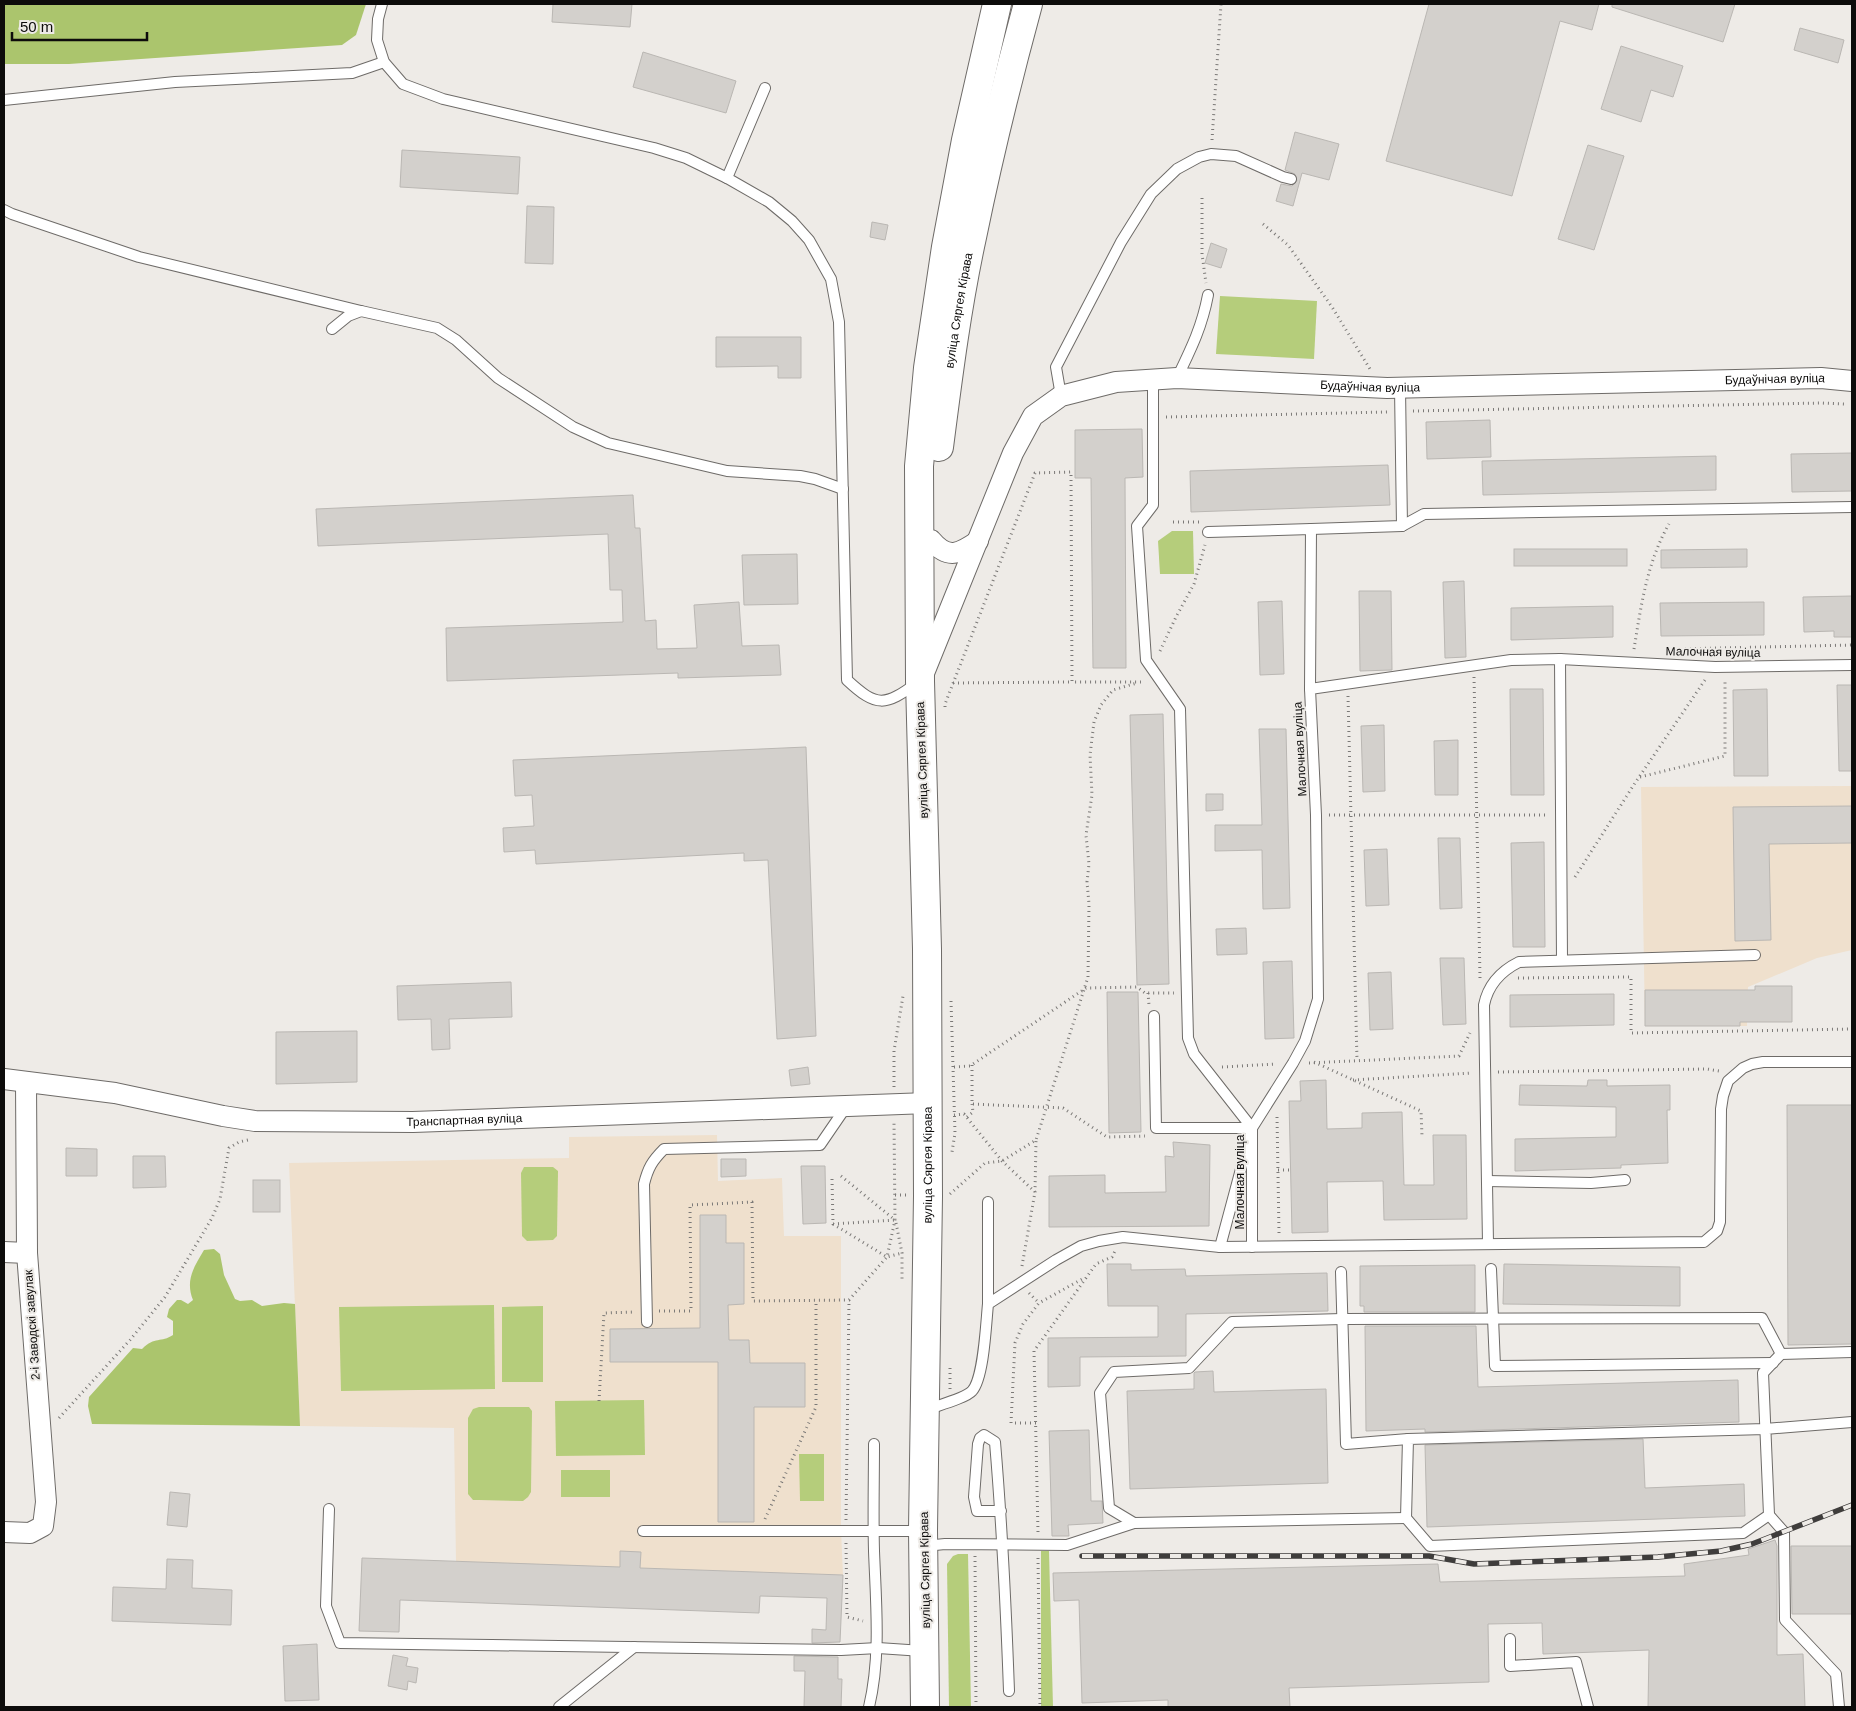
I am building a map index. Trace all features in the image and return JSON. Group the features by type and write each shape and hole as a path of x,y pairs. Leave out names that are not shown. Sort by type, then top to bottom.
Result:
{"main road":[{"name":"вуліца Сяргея Кірава","path":"933,621 919,466 928,368 946,247 966,140 997,4"},
{"name":"вуліца Сяргея Кірава","path":"926,1707 924,1538 928,1103 927,949 920,681 933,621 931,540 937,456 947,384 972,238 1012,64 1028,4"}],"street":[{"name":"Будаўнічая вуліца","path":"933,621 978,541 1013,453 1033,416 1061,396 1116,382 1177,378 1393,388 1811,378 1852,381"},
{"path":"931,540 939,549 951,553 962,552 978,541"},
{"name":"Транспартная вуліца","path":"4,1079 116,1093 223,1116 256,1120 412,1122 928,1103"},
{"name":"2-і Заводскі завулак","path":"4,1532 30,1533 43,1526 46,1502 27,1253 26,1082"},
{"path":"4,1252 27,1253"}],"lane":[{"path":"382,4 378,19 377,40 384,62 403,84 443,99 654,148 686,158 727,178 769,202 792,221 809,240 831,279 839,322 847,680 864,696 876,702 898,697 920,681"},
{"path":"4,100 175,82 352,73 384,62"},
{"path":"727,178 765,88"},
{"path":"1061,396 1056,367 1121,242 1151,194 1177,169 1199,157 1211,154 1236,156 1290,179"},
{"path":"4,210 139,257 438,328 456,340 498,378 573,427 608,443 727,471 800,476 843,489"},
{"path":"1177,378 1196,339 1208,295"},
{"path":"332,329 348,316 361,311"},
{"path":"1153,381 1152,505 1137,526 1146,660 1180,709 1188,1038 1194,1054 1252,1128"},
{"path":"1393,388 1400,411 1402,526"},
{"path":"1208,532 1402,526 1424,514 1852,508"},
{"path":"1310,688 1311,528"},
{"path":"1560,659 1562,960"},
{"name":"Малочная вуліца","path":"1252,1246 1252,1128 1305,1041 1318,999 1316,815 1310,688 1511,660 1560,659 1720,667 1852,665"},
{"path":"1488,1243 1484,1005 1486,995 1507,968 1519,962 1755,955"},
{"path":"1154,1016 1156,1128 1252,1128"},
{"path":"988,1304 1081,1246 1099,1240 1123,1237 1220,1247 1704,1242 1717,1230 1720,1222 1721,1109 1728,1082 1734,1074 1752,1064 1763,1062 1852,1062"},
{"path":"647,1316 644,1184 648,1168 656,1157 664,1149 820,1145 846,1107"},
{"path":"1220,1247 1252,1128"},
{"path":"1487,1181 1591,1183 1625,1180"},
{"path":"925,1410 962,1398 972,1391 978,1378 988,1304 988,1202"},
{"path":"1491,1269 1494,1366 1773,1363"},
{"path":"1341,1272 1346,1444 1408,1439 1765,1429 1852,1422"},
{"path":"1134,1523 1109,1508 1100,1393 1114,1372 1189,1368 1232,1322 1342,1319 1762,1318 1781,1354"},
{"path":"1839,1707 1836,1674 1786,1620 1784,1532 1769,1515 1763,1373 1781,1354 1852,1352"},
{"path":"1001,1511 977,1511 974,1497 978,1444 980,1438 984,1435 995,1442 1001,1511 1003,1545 1008,1691"},
{"path":"1408,1439 1406,1518 1430,1546 1743,1533 1769,1515"},
{"path":"869,1707 878,1648 873,1531 874,1444"},
{"path":"329,1509 326,1606 340,1643 841,1650 878,1648 926,1651"},
{"path":"643,1531 873,1531 924,1538 945,1544 1067,1545 1134,1523 1406,1518"},
{"path":"1510,1639 1510,1666 1576,1662 1588,1707"},
{"path":"559,1707 634,1647"}],"path":[{"path":"1211,154 1221,4"},
{"path":"1202,198 1202,254 1208,295"},
{"path":"1263,224 1288,245 1332,307 1366,366 1382,381 1393,388"},
{"path":"1152,418 1400,411 1811,403 1844,404"},
{"path":"945,713 945,704 1035,473 1071,472 1072,682"},
{"path":"1643,650 1633,650 1649,570 1659,542 1677,510"},
{"path":"1152,670 1176,617 1194,584 1208,532 1206,521 1173,522"},
{"path":"1673,649 1852,645"},
{"path":"1473,664 1478,815 1480,982"},
{"path":"1640,777 1725,756 1720,667"},
{"path":"1561,899 1640,777 1720,667"},
{"path":"953,683 1141,682 1113,690 1096,714 1093,730 1090,755 1092,795 1086,835 1089,864 1087,882 1089,904 1088,977 1036,1140 1035,1192 1019,1283 1040,1303"},
{"path":"1347,684 1357,1060"},
{"path":"1316,815 1560,814"},
{"path":"1510,978 1631,977 1631,1033 1852,1029"},
{"path":"954,1067 972,1065 1086,988 1137,988 1146,993 1187,992"},
{"path":"950,992 954,1067 954,1133 951,1158"},
{"path":"1205,1068 1459,1056 1484,1005"},
{"path":"878,1648 862,1620 847,1618 845,1531 849,1300 887,1257 895,1220 894,1051"},
{"path":"1314,1062 1421,1111 1422,1136"},
{"path":"967,1117 973,1112 972,1065"},
{"path":"1353,1080 1486,1072 1707,1068 1734,1074"},
{"path":"972,1104 1063,1108 1107,1137 1152,1136"},
{"path":"1279,1246 1276,1118 1281,1110"},
{"path":"954,1115 964,1114 1002,1162 1035,1192"},
{"path":"41,1440 60,1416 130,1340 165,1297 212,1218 220,1199 229,1148 239,1142 250,1140 256,1120"},
{"path":"950,1187 950,1194 985,1163 1002,1162 1036,1140"},
{"path":"1278,1170 1290,1170"},
{"path":"841,1176 895,1220"},
{"path":"832,1179 833,1224"},
{"path":"599,1401 604,1314 647,1316 691,1310 690,1205 752,1202 753,1301 849,1300"},
{"path":"833,1224 895,1220"},
{"path":"833,1224 887,1257 902,1253"},
{"path":"1040,1707 1034,1351 1086,1276 1096,1264 1112,1257 1123,1237"},
{"path":"1036,1423 1012,1423 1015,1343 1023,1324 1040,1303 1086,1276"},
{"path":"759,1531 816,1407 816,1300"},
{"path":"950,1363 951,1400"},
{"path":"975,1545 976,1707"}],"shaded area":[{"path":"1852,786 1852,950 1817,958 1748,987 1747,1026 1645,1026 1641,787"},
{"path":"717,1135 718,1181 782,1178 784,1236 841,1236 841,1530 843,1575 456,1562 454,1428 300,1426 289,1163 569,1158 569,1137"}],"green space":[{"path":"4,4 366,4 356,35 342,45 69,64 4,64"},
{"path":"1220,296 1317,301 1314,359 1216,354"},
{"path":"1172,531 1193,531 1194,574 1160,574 1158,541"},
{"path":"524,1167 553,1167 558,1171 557,1236 553,1240 527,1241 522,1236 521,1173"},
{"path":"214,1249 220,1254 224,1275 235,1299 240,1301 252,1300 262,1306 284,1303 295,1304 300,1426 92,1424 88,1406 89,1397 133,1348 142,1349 151,1342 173,1335 173,1321 167,1317 169,1309 177,1300 188,1304 193,1300 190,1280 194,1268 204,1250"},
{"path":"494,1305 495,1389 341,1391 339,1307"},
{"path":"543,1306 543,1382 502,1382 502,1307"},
{"path":"644,1400 645,1455 556,1456 555,1401"},
{"path":"479,1407 529,1407 532,1411 531,1492 523,1501 473,1500 468,1494 468,1418 473,1409"},
{"path":"799,1454 824,1454 824,1501 800,1501"},
{"path":"561,1470 610,1470 610,1497 561,1497"},
{"path":"1041,1551 1049,1551 1053,1707 1041,1707"},
{"path":"968,1554 971,1707 949,1707 947,1564 953,1556"}],"building":[{"path":"553,4 632,4 630,27 552,22"},
{"path":"1429,4 1599,4 1592,30 1560,21 1512,196 1386,161"},
{"path":"1612,4 1735,4 1723,42 1612,7"},
{"path":"1800,28 1844,40 1838,63 1794,50"},
{"path":"1621,46 1683,66 1673,97 1651,90 1641,122 1601,109"},
{"path":"643,52 736,81 726,113 633,87"},
{"path":"1295,132 1339,144 1329,180 1302,173 1293,206 1276,201 1281,184 1292,186 1297,181 1295,174 1285,170"},
{"path":"1588,145 1624,156 1594,250 1558,239"},
{"path":"402,150 520,157 518,194 400,187"},
{"path":"527,206 554,207 553,264 525,263"},
{"path":"872,222 888,225 885,240 870,237"},
{"path":"1211,243 1227,249 1221,268 1205,263"},
{"path":"716,337 801,337 801,378 778,378 778,366 716,367"},
{"path":"1490,420 1491,457 1427,459 1426,422"},
{"path":"1142,429 1143,477 1125,478 1126,668 1093,668 1091,478 1075,478 1075,430"},
{"path":"1852,453 1852,491 1792,492 1791,454"},
{"path":"1716,456 1716,490 1483,495 1482,461"},
{"path":"1388,465 1390,505 1191,512 1190,471"},
{"path":"633,495 635,528 640,528 645,621 656,620 657,649 697,648 694,605 739,602 742,646 779,645 781,675 678,678 678,673 447,681 446,628 623,622 622,590 610,590 608,534 318,546 316,509"},
{"path":"1514,549 1627,549 1627,566 1514,566"},
{"path":"1747,549 1747,567 1661,568 1661,550"},
{"path":"797,554 798,604 744,605 742,555"},
{"path":"1464,581 1466,657 1445,658 1443,582"},
{"path":"1359,591 1391,591 1392,670 1360,671"},
{"path":"1852,596 1852,637 1834,637 1834,631 1804,632 1803,597"},
{"path":"1282,601 1284,674 1260,675 1258,602"},
{"path":"1764,602 1764,635 1661,636 1660,603"},
{"path":"1613,606 1613,637 1511,640 1511,608"},
{"path":"1837,685 1852,685 1852,771 1839,771"},
{"path":"1510,689 1543,689 1544,795 1511,795"},
{"path":"1767,689 1768,776 1734,776 1733,690"},
{"path":"1163,714 1169,984 1137,985 1130,715"},
{"path":"1384,725 1385,791 1363,792 1361,726"},
{"path":"1259,729 1286,729 1290,908 1263,909 1262,850 1215,851 1215,825 1262,825"},
{"path":"1458,740 1458,795 1435,795 1434,741"},
{"path":"806,747 816,1036 777,1039 768,860 744,861 744,853 536,864 535,850 504,852 503,828 534,826 532,795 515,796 513,760"},
{"path":"1206,794 1223,794 1223,810 1206,811"},
{"path":"1852,806 1852,843 1769,844 1771,940 1735,941 1733,807"},
{"path":"1438,838 1460,838 1462,908 1440,909"},
{"path":"1544,842 1545,947 1513,947 1511,843"},
{"path":"1387,849 1389,905 1366,906 1364,850"},
{"path":"1246,928 1247,954 1217,955 1216,929"},
{"path":"1440,958 1464,958 1466,1024 1443,1025"},
{"path":"1292,961 1294,1038 1265,1039 1263,962"},
{"path":"1391,972 1393,1029 1370,1030 1368,973"},
{"path":"511,982 512,1017 449,1019 450,1049 432,1050 431,1019 398,1020 397,986"},
{"path":"1755,986 1792,986 1792,1022 1740,1022 1740,1026 1645,1026 1645,990 1755,990"},
{"path":"1107,992 1138,992 1141,1132 1109,1133"},
{"path":"1614,994 1614,1025 1510,1027 1510,995"},
{"path":"357,1031 357,1082 276,1084 276,1032"},
{"path":"808,1067 810,1084 791,1086 789,1070"},
{"path":"1326,1080 1327,1129 1362,1128 1362,1113 1402,1112 1404,1185 1434,1185 1433,1135 1466,1135 1467,1219 1384,1220 1383,1181 1327,1182 1328,1232 1292,1233 1289,1101 1301,1101 1300,1081"},
{"path":"1588,1080 1607,1080 1607,1086 1670,1085 1670,1110 1667,1110 1668,1163 1621,1165 1621,1168 1515,1171 1515,1139 1616,1137 1616,1107 1519,1105 1520,1085 1587,1086"},
{"path":"1787,1105 1852,1105 1852,1344 1788,1345"},
{"path":"1173,1142 1210,1145 1209,1226 1049,1227 1049,1176 1105,1175 1105,1193 1166,1192 1165,1156 1174,1157"},
{"path":"66,1148 97,1149 97,1176 66,1176"},
{"path":"133,1156 165,1156 166,1187 133,1188"},
{"path":"721,1159 746,1159 746,1176 721,1177"},
{"path":"801,1166 825,1166 826,1223 803,1224"},
{"path":"253,1180 280,1180 280,1212 253,1212"},
{"path":"700,1215 726,1215 726,1243 744,1243 744,1304 728,1305 729,1340 749,1340 750,1363 805,1363 805,1407 754,1407 754,1522 718,1522 718,1362 610,1362 610,1329 700,1328"},
{"path":"1107,1264 1131,1264 1131,1270 1185,1269 1186,1276 1327,1273 1328,1311 1186,1314 1186,1356 1080,1357 1080,1386 1048,1387 1048,1338 1158,1337 1158,1306 1108,1306"},
{"path":"1504,1264 1680,1267 1680,1306 1503,1304"},
{"path":"1475,1265 1475,1312 1364,1312 1364,1306 1360,1306 1360,1266"},
{"path":"1365,1326 1476,1326 1478,1387 1738,1380 1739,1422 1425,1432 1425,1429 1366,1431"},
{"path":"1213,1371 1214,1392 1326,1389 1328,1483 1130,1489 1127,1391 1194,1389 1195,1372"},
{"path":"1089,1430 1091,1501 1102,1501 1103,1523 1068,1525 1069,1536 1052,1536 1049,1431"},
{"path":"1643,1439 1645,1488 1744,1484 1745,1516 1427,1527 1425,1445"},
{"path":"170,1492 190,1494 187,1527 167,1525"},
{"path":"1775,1540 1777,1546 1777,1655 1803,1654 1805,1707 1648,1707 1649,1650 1543,1654 1542,1623 1488,1624 1489,1682 1289,1688 1290,1707 1168,1707 1168,1700 1082,1703 1079,1600 1054,1601 1053,1573 1438,1564 1440,1582 1685,1576 1684,1564 1749,1555 1748,1549"},
{"path":"1791,1546 1852,1546 1852,1614 1792,1614"},
{"path":"620,1551 641,1552 640,1568 843,1575 840,1642 812,1643 812,1629 826,1630 827,1598 760,1596 759,1613 400,1600 399,1632 359,1631 362,1558 620,1567"},
{"path":"167,1559 193,1560 192,1588 232,1590 231,1625 112,1621 113,1587 166,1589"},
{"path":"317,1644 319,1700 285,1701 283,1646"},
{"path":"393,1655 408,1658 406,1666 418,1668 416,1683 408,1681 407,1690 388,1686"},
{"path":"794,1656 838,1657 838,1679 842,1679 841,1707 804,1707 805,1671 794,1671"}],"railway":[{"path":"1082,1556 1429,1556 1474,1564 1658,1557 1721,1551 1752,1544 1852,1505"}]}
